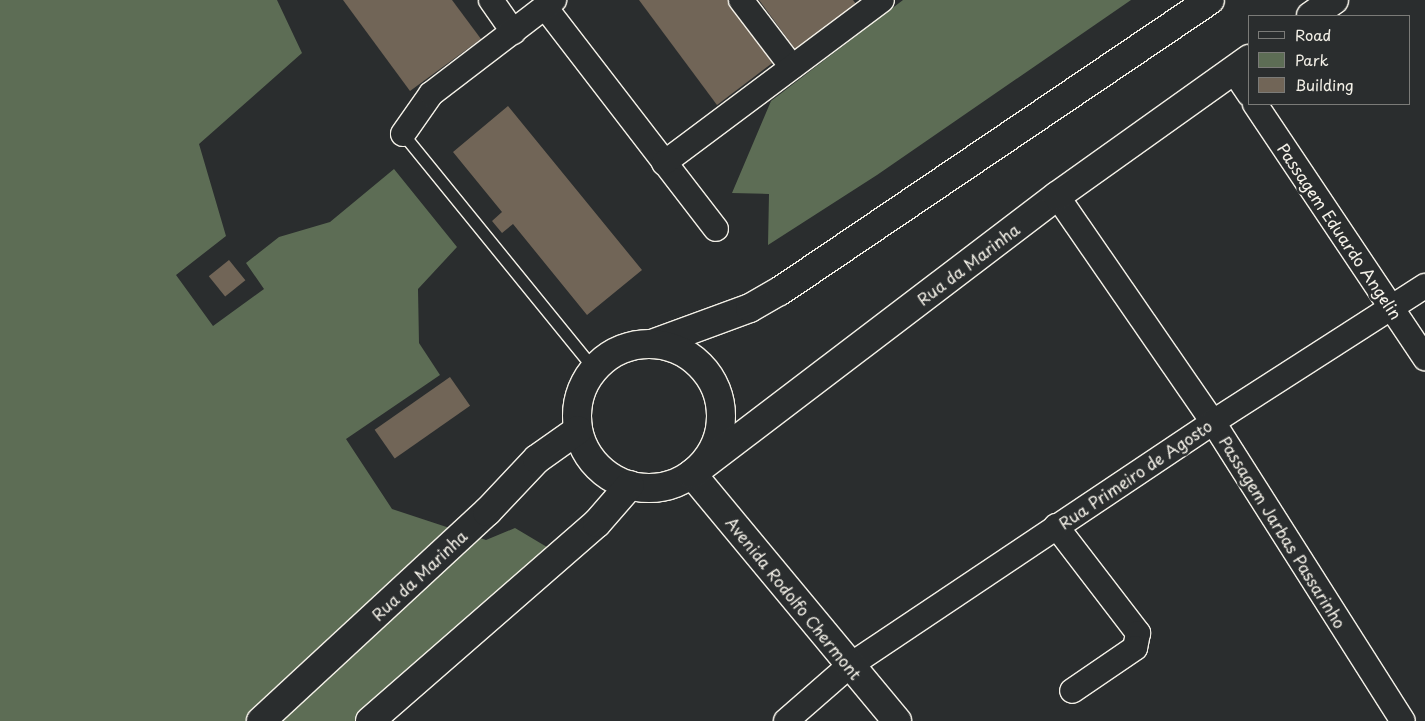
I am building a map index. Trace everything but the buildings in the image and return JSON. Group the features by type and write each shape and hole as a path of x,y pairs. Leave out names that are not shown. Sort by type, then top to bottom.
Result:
{"main road":[{"path":"652,344 675,349 696,360 708,373 718,394 721,418 719,434 708,456 692,474 662,486 630,486 602,470 587,452 578,430 579,397 594,369 620,350 652,344 750,308 780,291 1210,0"},
{"path":"1312,15 1334,0"},
{"name":"Rua da Marinha","path":"692,474 1057,196 1241,65"},
{"name":"Rua da Marinha","path":"260,721 487,512 537,459 578,430"},
{"name":"Avenida Rodolfo Chermont","path":"692,474 849,666 897,721"},
{"path":"370,721 597,523 630,486"}],"street":[{"path":"491,0 513,32"},
{"path":"741,0 792,67"},
{"path":"664,163 882,0"},
{"path":"403,134 431,94 549,4 664,163 716,230"},
{"path":"1241,65 1248,90"},
{"name":"Passagem Eduardo Angelin","path":"1257,105 1425,358"},
{"name":"Passagem Jarbas Passarinho","path":"1057,196 1213,422 1403,721"},
{"name":"Rua Primeiro de Agosto","path":"786,721 849,666 1213,422 1425,286"},
{"path":"1056,526 1138,633 1139,642 1135,648 1072,691"}],"lane":[{"path":"403,134 594,369"}],"green space":[{"path":"0,0 277,0 302,53 199,144 226,236 176,275 213,326 264,289 246,263 279,237 330,222 394,169 457,247 418,289 419,343 440,375 346,439 392,509 486,540 515,528 562,556 379,721 0,721"},
{"path":"903,0 1131,0 877,175 768,245 769,194 732,193 771,101"}]}
